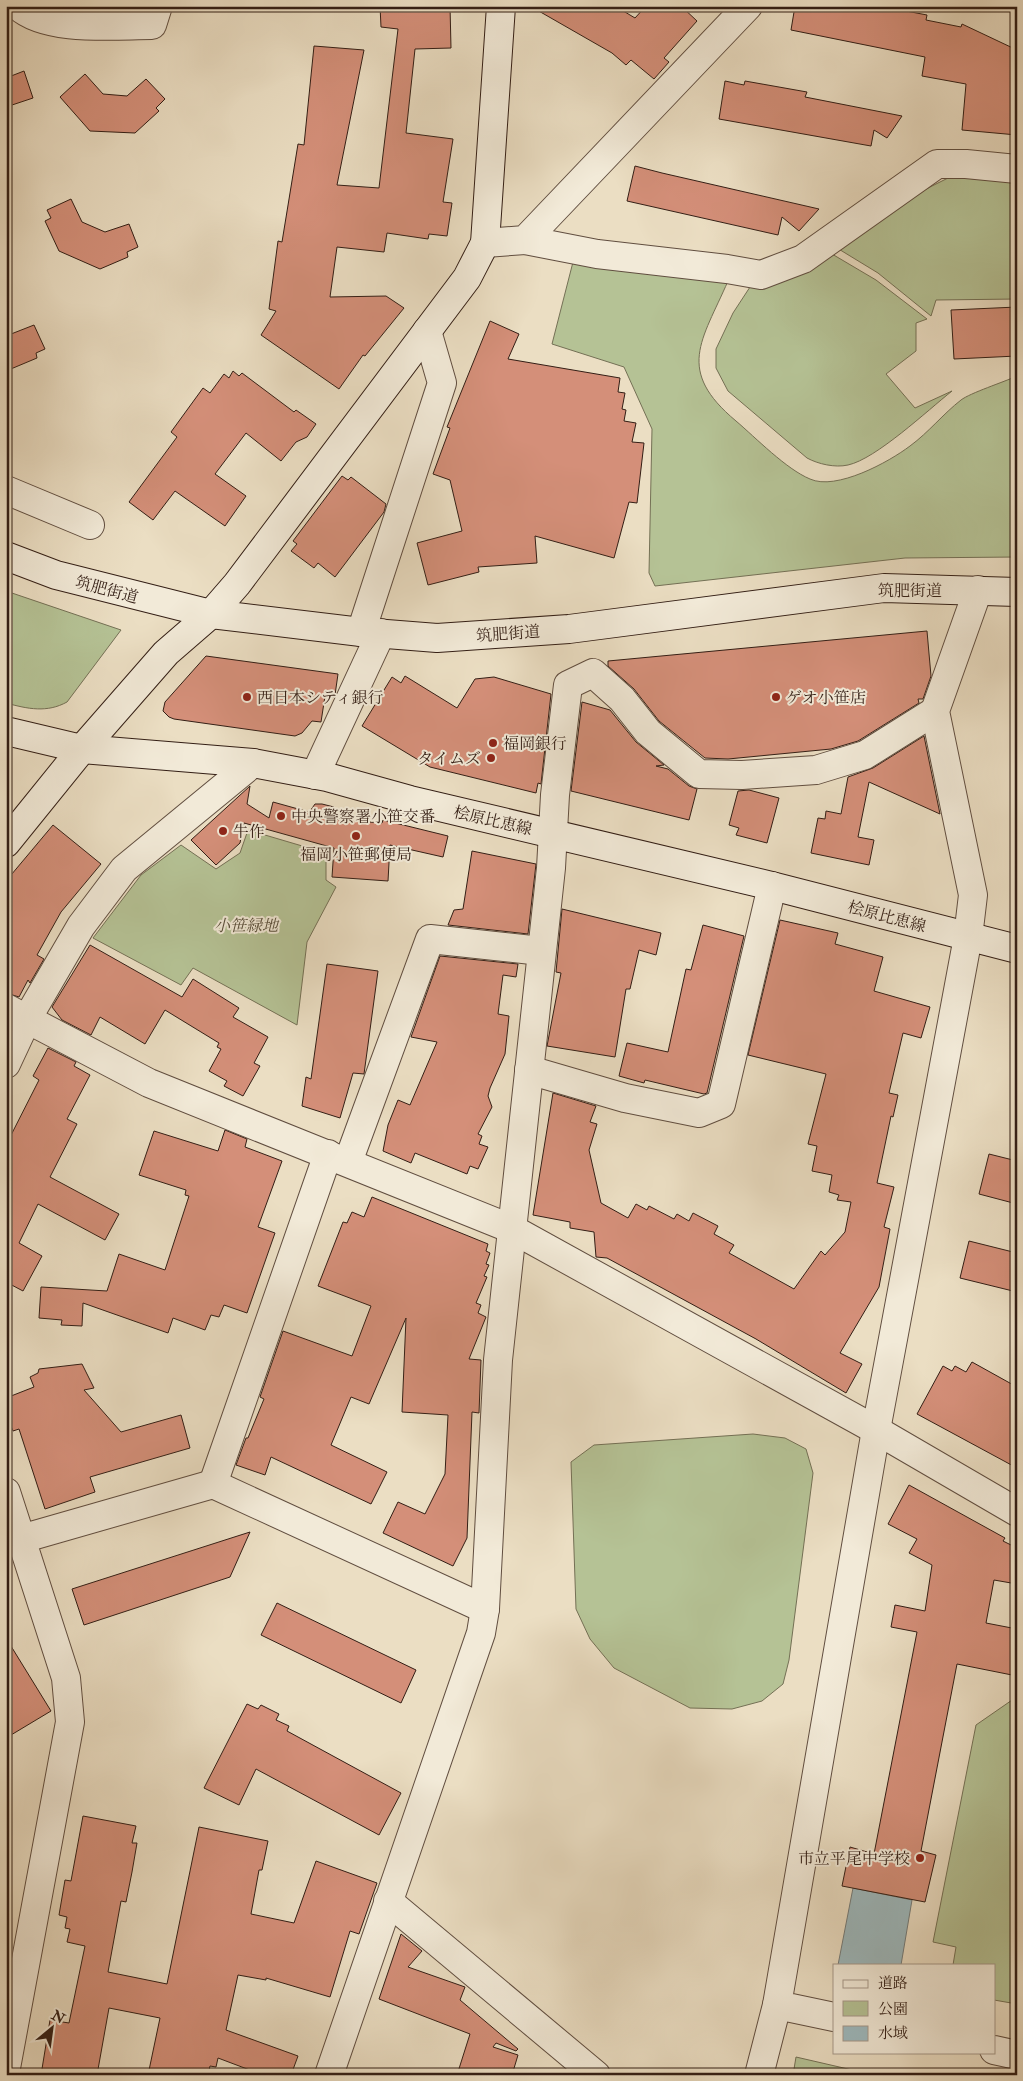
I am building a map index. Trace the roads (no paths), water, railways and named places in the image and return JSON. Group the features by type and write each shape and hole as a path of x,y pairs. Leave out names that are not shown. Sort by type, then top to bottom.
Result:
{"street":[{"path":"18,6 27,14 68,24 152,25 158,6"},
{"path":"6,843 82,749 166,653 211,614 237,584 467,278 485,243 501,6"},
{"path":"525,240 748,6"},
{"path":"485,243 525,240 597,254 727,269 762,276 802,259 936,164 1017,168"},
{"path":"314,775 371,633 442,383 427,332"},
{"path":"6,490 90,525"},
{"name":"筑肥街道","path":"6,556 56,576 211,614 371,633 438,638 559,629 884,588 1017,592"},
{"path":"759,2075 777,2005 876,1430 968,937 973,895 935,711 978,590"},
{"path":"329,2075 481,1633 485,1609 498,1360 551,868 552,834 568,685 592,673 622,700 648,732 699,774 742,775 816,770 864,755 935,711"},
{"name":"桧原比恵線","path":"6,731 82,749 252,763 314,775 772,886 1017,949"},
{"path":"6,1064 17,1014 80,926 124,869 252,763"},
{"path":"529,1070 625,1098 699,1112 721,1104 772,886"},
{"path":"213,1484 338,1158 430,939 541,951"},
{"path":"17,1014 150,1083 512,1229 876,1430 1017,1512"},
{"path":"21,1539 213,1484 485,1609"},
{"path":"6,1492 66,1678 70,1722 15,1968 6,2068"},
{"path":"388,1900 596,2075"},
{"path":"777,2005 833,2017"},
{"path":"996,2050 1017,2055"}],"water":[{"path":"853,1888 912,1900 901,1964 838,1964"}],"place":[{"name":"西日本シティ銀行","path":"247,697"},
{"name":"ゲオ小笹店","path":"776,697"},
{"name":"福岡銀行","path":"493,743"},
{"name":"タイムズ","path":"491,758"},
{"name":"中央警察署小笹交番","path":"281,816"},
{"name":"牛作","path":"223,831"},
{"name":"福岡小笹郵便局","path":"356,836"},
{"name":"市立平尾中学校","path":"920,1858"}],"park label":[{"name":"小笹緑地","path":"246,925"}]}
